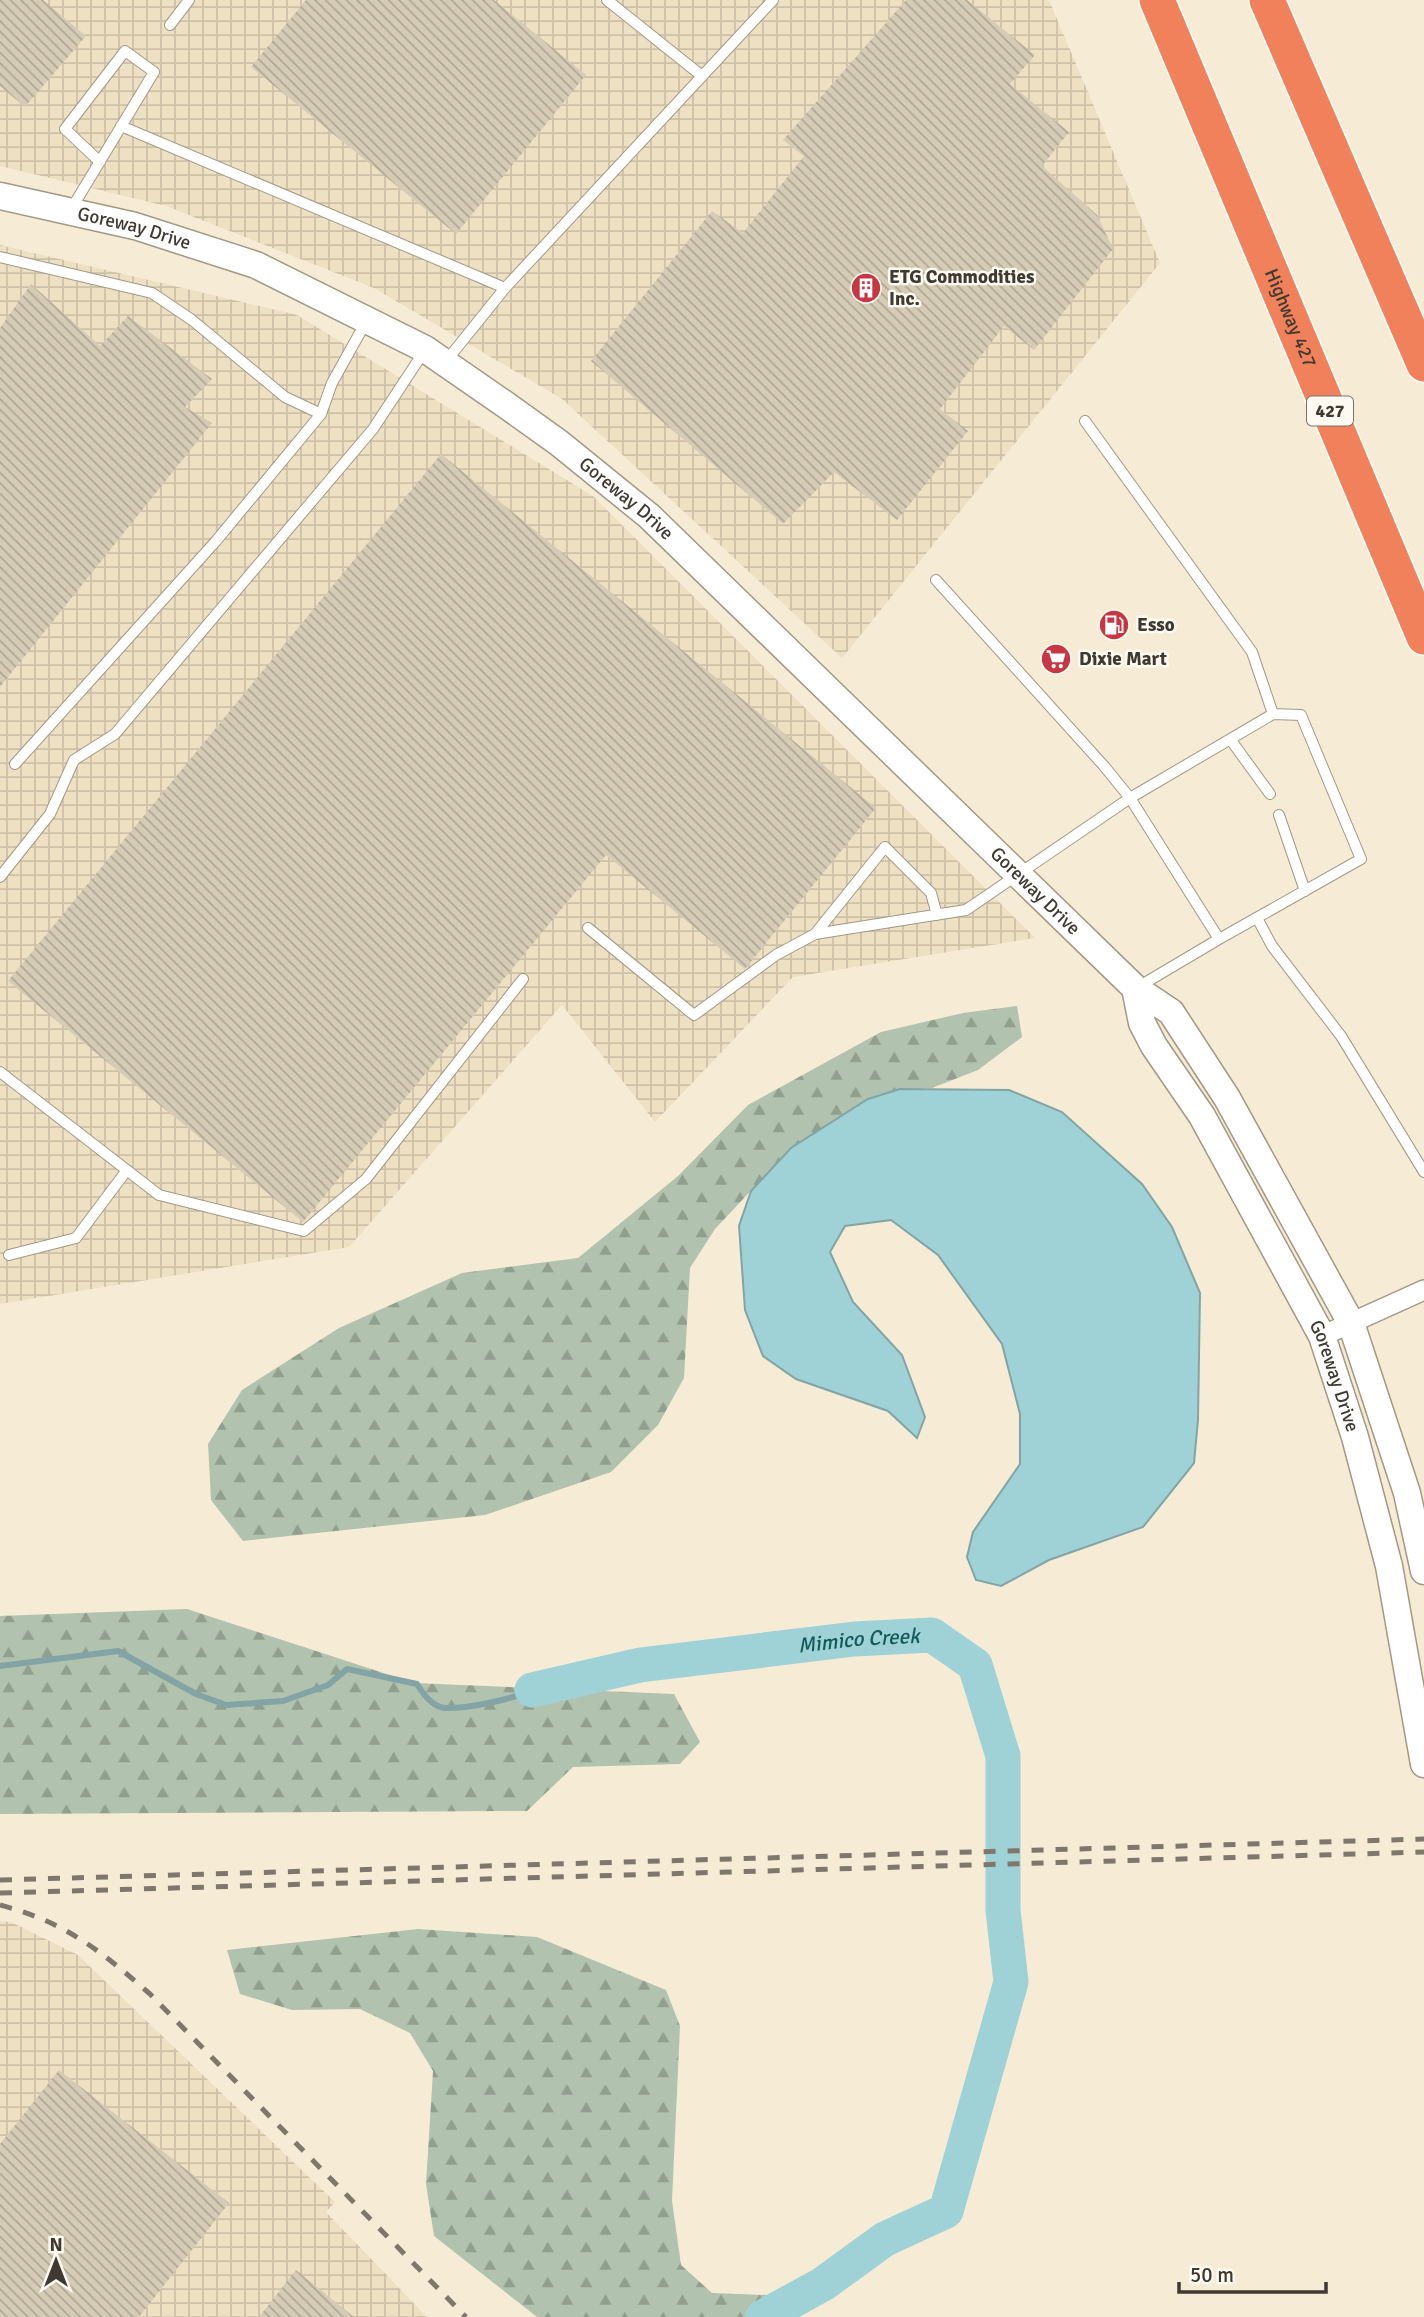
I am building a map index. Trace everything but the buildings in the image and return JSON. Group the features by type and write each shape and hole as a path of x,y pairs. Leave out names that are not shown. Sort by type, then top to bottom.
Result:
{"highway":[{"name":"Highway 427","path":"1157,0 1424,637"},
{"path":"1267,0 1424,363"}],"main road":[{"name":"Goreway Drive","path":"0,198 135,226 256,265 435,356 559,443 649,516 1135,988 1171,1012 1227,1098 1351,1324 1407,1493 1424,1571"},
{"name":"Goreway Drive","path":"1135,988 1147,1034 1202,1116 1322,1336 1355,1437 1389,1566 1424,1764"}],"street":[{"path":"1322,1336 1424,1290"}],"lane":[{"path":"170,25 190,0"},
{"path":"607,0 702,76"},
{"path":"0,877 50,814 74,760 115,734 435,356 505,288 773,0"},
{"path":"70,212 100,162 121,125 154,72 125,51 65,129 100,162"},
{"path":"121,125 505,288"},
{"path":"0,257 152,293 192,320 285,397 321,414"},
{"path":"15,764 216,541 321,414 332,383 367,320"},
{"path":"1085,421 1252,652 1273,714"},
{"path":"936,580 1095,755 1130,798 1219,939"},
{"path":"588,928 694,1015 776,955 815,934 966,911 1130,798 1273,714 1301,715 1361,859 1135,988"},
{"path":"1230,740 1270,794"},
{"path":"1279,815 1305,891"},
{"path":"815,934 885,847 932,893 937,915"},
{"path":"1256,918 1272,946 1341,1036 1424,1172"},
{"path":"0,1072 159,1195 304,1231 366,1179 523,979"},
{"path":"9,1255 76,1238 127,1170"}],"shaded area":[{"path":"0,0 1049,0 1160,263 842,658 562,399 374,288 166,206 0,166"},
{"path":"0,245 297,315 593,496 1035,938 793,977 655,1122 562,1005 349,1247 0,1304"},
{"path":"0,1921 11,1922 78,1955 335,2202 326,2212 427,2317 0,2317"}],"green space":[{"path":"1017,1006 1022,1037 978,1070 932,1088 900,1089 868,1099 791,1148 715,1229 690,1268 684,1378 658,1425 611,1472 485,1515 243,1541 211,1500 208,1444 242,1390 339,1328 462,1273 578,1258 678,1176 748,1105 881,1032 963,1013"},
{"path":"187,1609 414,1683 674,1694 700,1742 680,1764 573,1767 527,1811 0,1814 0,1616"},
{"path":"418,1929 537,1937 666,1990 680,2026 672,2201 681,2265 712,2293 767,2295 785,2317 537,2317 434,2236 426,2184 433,2071 410,2033 360,2009 292,2010 240,1994 227,1950"}],"water":[{"path":"900,1089 1009,1090 1062,1112 1142,1184 1172,1227 1200,1293 1198,1420 1194,1463 1143,1527 1049,1560 1001,1586 976,1580 967,1557 973,1532 1020,1464 1020,1414 1002,1344 938,1255 891,1220 845,1226 830,1252 853,1302 902,1355 925,1417 917,1438 888,1411 796,1379 763,1356 745,1310 739,1226 751,1191 791,1148 868,1099"}],"waterway":[{"name":"Mimico Creek","path":"532,1690 640,1665 855,1639 932,1635 975,1665 1003,1756 1003,1910 1011,1982 946,2211 885,2239 823,2284 763,2317"},
{"name":"Mimico Creek","path":"0,1666 118,1651 196,1694 226,1705 283,1701 328,1685 347,1669 417,1684 432,1703 445,1708 490,1703 532,1690"}],"railway":[{"path":"0,1880 1424,1839"},
{"path":"0,1893 1424,1852"},
{"path":"0,1905 44,1920 81,1939 150,1994 466,2317"}],"place":[{"name":"ETG Commodities Inc.","path":"866,288"},
{"name":"Esso","path":"1114,625"},
{"name":"Dixie Mart","path":"1056,659"}]}
